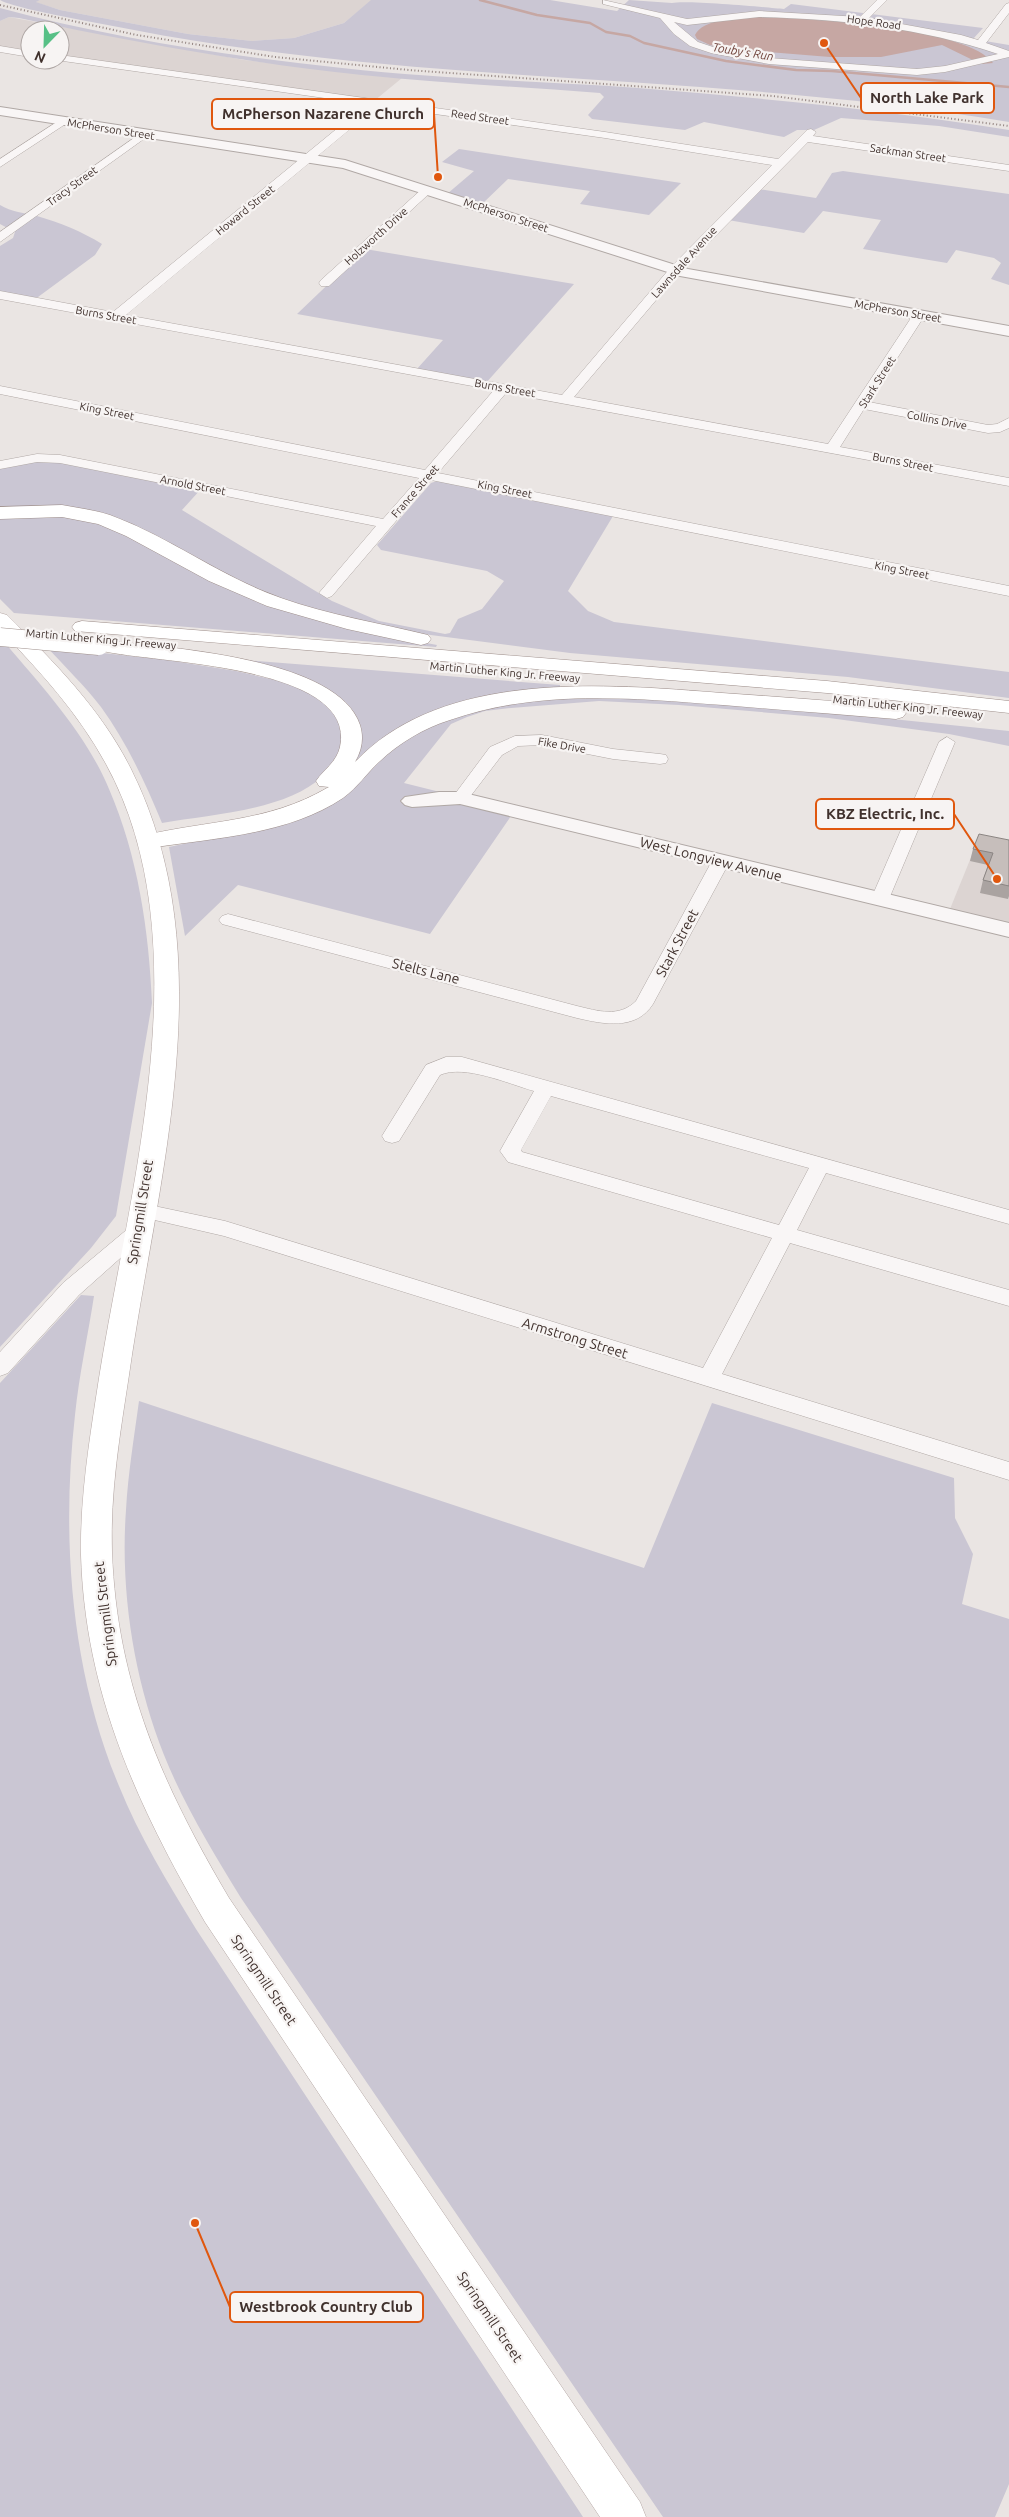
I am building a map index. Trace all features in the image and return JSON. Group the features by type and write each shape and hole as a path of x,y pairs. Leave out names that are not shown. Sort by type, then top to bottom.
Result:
{"main road":[{"path":"0,513 62,511 103,519 246,591 303,612 391,633 540,656 844,682 901,694"},
{"name":"Martin Luther King Jr. Freeway","path":"0,619 92,637 822,698 1009,718"},
{"name":"Springmill Street","path":"0,619 49,670 95,727 130,790 148,836 165,920 169,1004 160,1094 138,1221 100,1470 97,1518 99,1574 108,1654 122,1708 144,1771 172,1833 217,1910 625,2517"},
{"name":"Martin Luther King Jr. Freeway","path":"0,631 901,694 1009,707"},
{"path":"0,637 92,637 277,675 316,689 330,697 346,714 352,741 344,764 331,778 305,796 250,813 148,836"},
{"path":"148,836 263,821 302,810 336,792 383,748 422,723 483,702 530,694 594,691 689,696 877,711 1009,725"}],"street":[{"path":"862,20 882,0"},
{"path":"607,1 680,21 703,22"},
{"path":"735,15 745,5"},
{"path":"981,43 1009,6"},
{"name":"Hope Road","path":"703,22 735,15 790,14 862,20 925,30 981,43 1009,54"},
{"path":"663,17 690,42 711,50 768,61 904,72 934,71 1009,54"},
{"path":"678,32 703,22"},
{"path":"2,51 20,53"},
{"name":"Reed Street","path":"70,59 628,139 780,163"},
{"name":"Howard Street","path":"115,317 375,103"},
{"name":"McPherson Street","path":"0,111 352,166 675,270 1009,331"},
{"path":"0,164 63,121"},
{"name":"Tracy Street","path":"0,238 144,134"},
{"name":"Lawnsdale Avenue","path":"565,400 675,270 809,135"},
{"name":"Sackman Street","path":"809,135 1009,168"},
{"name":"Holzworth Drive","path":"325,283 427,190"},
{"name":"Burns Street","path":"0,295 1009,482"},
{"name":"Stark Street","path":"832,449 919,315"},
{"name":"France Street","path":"327,593 504,388"},
{"name":"King Street","path":"0,390 1009,591"},
{"name":"Collins Drive","path":"862,405 988,429 1000,428 1009,422"},
{"name":"Arnold Street","path":"0,464 38,458 60,459 386,524"},
{"name":"Fike Drive","path":"460,798 496,751 514,741 542,740 613,754 660,759"},
{"path":"880,899 947,742"},
{"name":"West Longview Avenue","path":"412,801 460,798 1009,930"},
{"name":"Stark Street","path":"624,1018 638,1012 644,1004 721,861"},
{"name":"Stelts Lane","path":"228,920 456,978 576,1012 597,1017 624,1018"},
{"path":"392,1136 433,1070 446,1064 462,1064 1009,1217"},
{"path":"546,1087 510,1150 510,1154 1009,1298"},
{"path":"709,1378 783,1233 821,1164"},
{"path":"0,1367 71,1289 138,1221"},
{"name":"Armstrong Street","path":"138,1221 225,1229 1009,1471"}],"shaded area":[{"path":"0,0 40,0 36,2 60,10 188,34 252,41 294,38 344,23 371,0 550,0 617,11 629,0 743,5 784,9 791,4 983,28 973,39 1009,45 1009,122 900,106 790,94 461,71 351,61 242,48 68,17 28,9"},
{"path":"40,0 372,0 344,23 294,38 252,41 188,34 60,10 35,2"},
{"path":"0,8 47,20 9,17 0,21"},
{"path":"9,17 25,20 20,20 20,53 0,50 0,21"},
{"path":"750,17 840,22 917,32 951,40 977,50 993,63 981,64 942,45 881,57 830,57 729,49 710,45 697,39 695,35 699,30 712,23"},
{"path":"70,25 170,45 256,58 379,72 638,88 824,105 917,116 1009,130 1009,137 939,126 841,118 814,130 797,130 784,137 704,122 685,130 592,119 588,115 604,97 600,93 451,83 319,70 233,58 70,28"},
{"path":"70,28 244,60 402,78 374,101 70,61"},
{"path":"459,149 681,183 649,215 580,204 590,191 508,179 481,205 447,194 474,171 442,162"},
{"path":"843,171 1009,194 1009,285 991,279 1001,263 994,258 956,250 947,263 863,249 881,220 823,211 804,233 728,220 758,189 816,198 832,173"},
{"path":"0,205 13,211 37,216 63,225 102,244 95,255 38,297 31,299 0,293 0,246 13,238 15,232 0,224"},
{"path":"365,249 574,284 485,384 416,370 443,340 297,314"},
{"path":"37,461 60,462 201,489 182,510 332,601 379,621 445,634 450,633 458,619 482,609 504,581 487,571 381,550 377,545 431,483 437,481 613,516 568,591 588,611 614,622 1009,672 1009,698 848,677 570,653 423,634 306,608 249,587 141,531 52,506 0,509 0,467"},
{"path":"52,514 109,525 269,606 347,628 437,645 436,647 14,613 0,599 0,517"},
{"path":"0,643 6,644 63,713 89,749 109,789 128,841 135,867 145,921 152,1003 116,1216 91,1248 0,1347"},
{"path":"47,647 167,660 236,671 284,682 322,698 341,723 343,747 323,776 307,788 289,797 247,809 162,823 135,763 101,707"},
{"path":"231,659 560,685 560,687 489,695 354,763 361,741 359,721 349,705 333,692 313,682 291,674"},
{"path":"625,697 824,712 1009,731 1009,746 949,734 829,718 679,705 599,701 485,711 451,724 404,783 448,794 405,796 400,801 406,806 458,803 511,816 430,934 238,885 185,936 169,847 273,825 426,726 519,700"},
{"path":"976,845 1009,853 1009,929 948,914"},
{"path":"81,1295 94,1296 81,1370 71,1462 69,1509 70,1557 80,1651 90,1697 103,1742 119,1786 145,1841 196,1929 583,2517 0,2517 0,1383"},
{"path":"139,1401 644,1568 712,1403 954,1478 955,1518 973,1554 962,1604 1009,1619 1009,2484 995,2517 663,2517 241,1898 200,1828 172,1774 154,1726 137,1666 127,1604 125,1572 126,1510"}],"building":[{"path":"979,834 1009,840 1009,886 983,880 993,853 973,849"}],"waterway":[{"name":"Touby's Run","path":"480,0 537,15 590,23 606,32 630,36 644,43 726,61 796,70 832,71 1009,87"}],"railway":[{"path":"0,5 137,35 275,57 409,70 773,96 1009,126"}],"place":[{"name":"North Lake Park","path":"824,43"},
{"name":"McPherson Nazarene Church","path":"438,177"},
{"name":"KBZ Electric, Inc.","path":"997,879"},
{"name":"Westbrook Country Club","path":"195,2223"}]}
